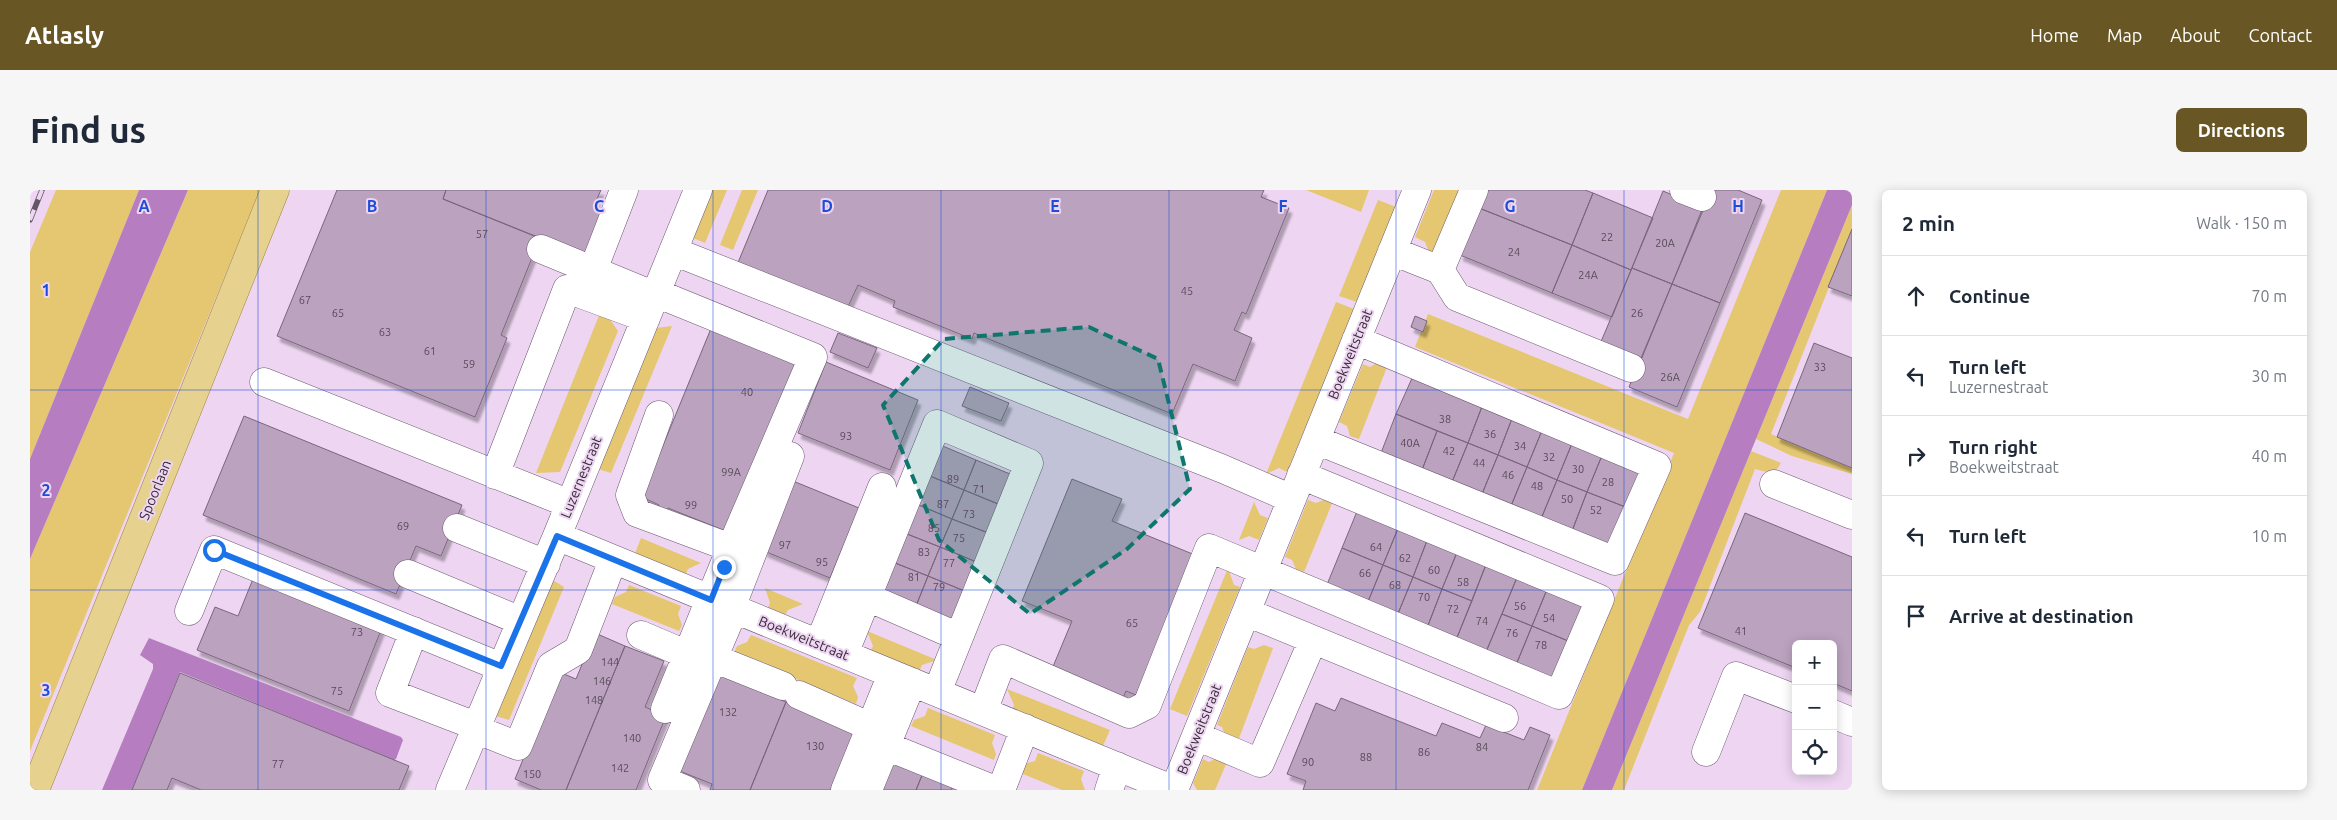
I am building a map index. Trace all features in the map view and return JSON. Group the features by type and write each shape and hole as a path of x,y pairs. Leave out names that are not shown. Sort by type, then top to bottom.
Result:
{"main road":[{"name":"Spoorlaan","path":"35,790 275,190"}],"street":[{"path":"592,270 624,190"},
{"name":"Luzernestraat","path":"450,790 501,666 546,564 698,190"},
{"name":"Boekweitstraat","path":"557,536 1025,728 1113,778 1174,790 1417,190"},
{"path":"1440,270 1474,190"},
{"path":"541,249 592,270 653,302 813,357 731,548 725,605"},
{"path":"1392,251 1440,270 1457,297 1631,368"},
{"path":"673,252 1223,469 1296,487 1600,599 1559,695 1263,569 1209,548 1147,704 1129,714 1002,659 983,711"},
{"path":"495,474 567,288 653,302"},
{"path":"1316,440 1615,561 1657,466 1356,340"},
{"path":"264,382 570,504"},
{"path":"660,415 630,495 637,513 731,548"},
{"path":"844,654 937,424 1028,463 937,692"},
{"path":"686,790 662,780 701,656 794,448"},
{"path":"1774,484 1852,515"},
{"path":"819,644 882,487"},
{"path":"457,528 546,564"},
{"path":"189,611 214,550 501,666"},
{"path":"414,631 390,693 518,746 551,666 578,650 614,560"},
{"path":"408,574 521,621"},
{"path":"867,597 959,638"},
{"path":"1246,612 1504,718"},
{"path":"641,635 791,690 879,736 994,790"},
{"path":"1196,736 1260,762 1313,640"},
{"path":"665,709 701,656"},
{"path":"1706,752 1736,676 1792,697"},
{"path":"868,790 879,736 902,678"},
{"path":"1837,716 1852,722"},
{"path":"1001,790 1025,728"},
{"path":"845,790 879,736"}],"highlighted area":[{"path":"1089,327 1158,359 1190,489 1127,549 1030,614 939,540 883,405 944,339"}],"shaded area":[{"path":"56,190 139,190 30,459 30,252"},
{"path":"139,190 188,190 30,559 30,459"},
{"path":"188,190 260,190 30,751 30,559"},
{"path":"711,190 727,190 705,243 693,238"},
{"path":"742,190 758,190 733,250 720,245"},
{"path":"1306,190 1369,190 1361,212"},
{"path":"1434,190 1459,190 1434,254 1429,252 1425,242 1415,237"},
{"path":"1781,190 1827,190 1582,790 1537,790 1674,453 1415,347 1428,314 1688,419"},
{"path":"1827,190 1852,190 1852,205 1612,790 1582,790"},
{"path":"1378,200 1396,207 1357,302 1339,296"},
{"path":"1852,205 1852,229 1771,434 1852,468 1852,474 1792,456 1756,439"},
{"path":"1336,302 1354,309 1287,472 1279,468 1266,474"},
{"path":"602,308 618,331 560,472 536,473"},
{"path":"672,326 611,473 598,469 656,328"},
{"path":"1377,363 1387,367 1359,439 1350,436 1347,426 1339,422 1363,364 1370,367"},
{"path":"1751,451 1781,463 1774,474 1755,469 1700,612 1689,625 1624,790 1612,790"},
{"path":"1326,499 1333,501 1304,572 1296,569 1292,560 1285,557 1308,500 1316,503"},
{"path":"1254,502 1260,515 1268,518 1259,540 1249,536 1239,540"},
{"path":"641,538 701,563 688,569 685,576 634,556"},
{"path":"1228,568 1234,585 1240,587 1187,716 1170,709"},
{"path":"551,579 564,587 509,720 496,716"},
{"path":"629,585 681,606 678,614 682,625 679,631 612,604 615,597 626,592"},
{"path":"765,588 803,604 788,610 784,617 767,610 770,603"},
{"path":"867,631 937,660 922,665 919,672 870,652 873,646"},
{"path":"751,635 857,678 853,686 858,697 856,704 734,653 737,646 747,642"},
{"path":"149,638 401,737 403,740 396,759 394,760 180,672 132,790 102,790 153,669 153,664 140,655"},
{"path":"1264,645 1273,648 1238,741 1226,738 1222,727 1217,725 1248,647 1254,649"},
{"path":"1007,689 1110,730 1103,746 1012,710 1014,705"},
{"path":"928,708 995,735 992,743 996,754 994,760 911,726 914,720 925,716"},
{"path":"1038,753 1084,771 1081,779 1085,790 1062,790 1023,774 1021,771 1024,764 1035,761"},
{"path":"1217,758 1227,762 1215,790 1197,790 1193,783 1203,759 1209,762"}],"building":[{"path":"337,190 446,190 443,199 540,238 501,335 507,338 475,417 277,336"},
{"path":"446,190 601,190 596,201 603,217 586,257 443,199"},
{"path":"768,190 1264,190 1261,197 1289,208 1246,314 1242,312 1234,330 1252,338 1235,381 1193,364 1172,414 974,333 972,339 893,307 895,301 858,285 847,309 737,265"},
{"path":"1487,190 1585,190 1593,193 1572,245 1479,208"},
{"path":"1710,190 1738,190 1762,200 1720,303 1672,284"},
{"path":"1663,191 1704,208 1672,284 1632,268"},
{"path":"1593,193 1653,218 1631,270 1572,245"},
{"path":"1479,208 1572,245 1552,293 1460,255"},
{"path":"1852,229 1852,296 1828,287"},
{"path":"1572,245 1631,270 1612,317 1552,293"},
{"path":"1632,268 1672,284 1641,360 1600,344"},
{"path":"1672,284 1720,303 1677,407 1629,387"},
{"path":"1415,316 1427,321 1423,332 1411,327"},
{"path":"712,326 804,364 728,532 668,508 667,511 642,497"},
{"path":"838,333 877,348 868,368 830,352"},
{"path":"1814,343 1852,358 1852,468 1777,437"},
{"path":"826,362 918,400 890,470 798,433"},
{"path":"1413,376 1483,404 1468,443 1396,414"},
{"path":"970,387 1009,403 1001,421 962,406"},
{"path":"1483,404 1513,416 1498,455 1468,443"},
{"path":"1396,414 1437,431 1422,470 1381,453"},
{"path":"244,416 462,505 441,556 416,546 396,594 203,515"},
{"path":"1513,416 1543,428 1527,467 1498,455"},
{"path":"1543,428 1573,441 1557,480 1527,467"},
{"path":"1437,431 1468,443 1452,482 1422,470"},
{"path":"1573,441 1603,453 1587,492 1557,480"},
{"path":"1468,443 1498,455 1482,494 1452,482"},
{"path":"938,444 976,460 964,490 925,474"},
{"path":"1603,453 1643,469 1628,508 1587,492"},
{"path":"1498,455 1527,467 1511,506 1482,494"},
{"path":"976,460 1015,476 1003,506 964,490"},
{"path":"1527,467 1557,480 1541,519 1511,506"},
{"path":"925,474 964,490 952,519 914,503"},
{"path":"1072,479 1122,499 1112,521 1195,555 1136,695 1126,691 1123,698 1052,669 1072,621 1022,601"},
{"path":"1557,480 1587,492 1572,531 1541,519"},
{"path":"793,481 859,508 830,578 764,551"},
{"path":"964,490 1003,506 991,534 952,519"},
{"path":"1587,492 1628,508 1612,547 1572,531"},
{"path":"914,503 952,519 940,547 902,532"},
{"path":"1358,509 1399,526 1383,565 1342,548"},
{"path":"1745,513 1852,557 1852,691 1837,685 1837,640 1792,640 1792,666 1698,628"},
{"path":"952,519 991,534 979,563 940,547"},
{"path":"1399,526 1428,538 1413,577 1383,565"},
{"path":"902,532 940,547 928,576 890,561"},
{"path":"1428,538 1458,550 1442,589 1413,577"},
{"path":"940,547 979,563 967,592 928,576"},
{"path":"1342,548 1383,565 1367,604 1326,587"},
{"path":"1458,550 1487,562 1472,601 1442,589"},
{"path":"890,561 928,576 916,606 878,591"},
{"path":"1487,562 1518,575 1486,652 1456,640"},
{"path":"1383,565 1413,577 1397,616 1367,604"},
{"path":"255,574 383,625 349,711 197,650 215,607 238,616"},
{"path":"1518,575 1548,587 1532,626 1502,614"},
{"path":"928,576 967,592 955,622 916,606"},
{"path":"1413,577 1442,589 1427,628 1397,616"},
{"path":"1548,587 1589,604 1573,643 1532,626"},
{"path":"1442,589 1472,601 1456,640 1427,628"},
{"path":"1502,614 1532,626 1516,665 1486,652"},
{"path":"1532,626 1573,643 1557,681 1516,665"},
{"path":"595,633 625,646 566,790 541,790 515,779 559,672 576,679"},
{"path":"625,646 664,661 645,707 666,716 636,790 566,790"},
{"path":"180,673 409,766 399,790 201,790 172,778 167,790 132,790"},
{"path":"716,674 786,702 750,790 710,790 712,784 677,770"},
{"path":"1341,698 1436,736 1442,723 1480,738 1486,725 1524,740 1530,727 1550,735 1528,790 1303,790 1306,781 1287,774 1316,703 1335,711"},
{"path":"786,702 856,731 832,790 750,790"},
{"path":"894,756 925,768 916,790 879,790"},
{"path":"925,768 955,781 951,790 916,790"}],"railway":[{"path":"30,220 42,190"}],"route":[{"path":"214,550 501,666 557,536 711,600 724,567"}]}
